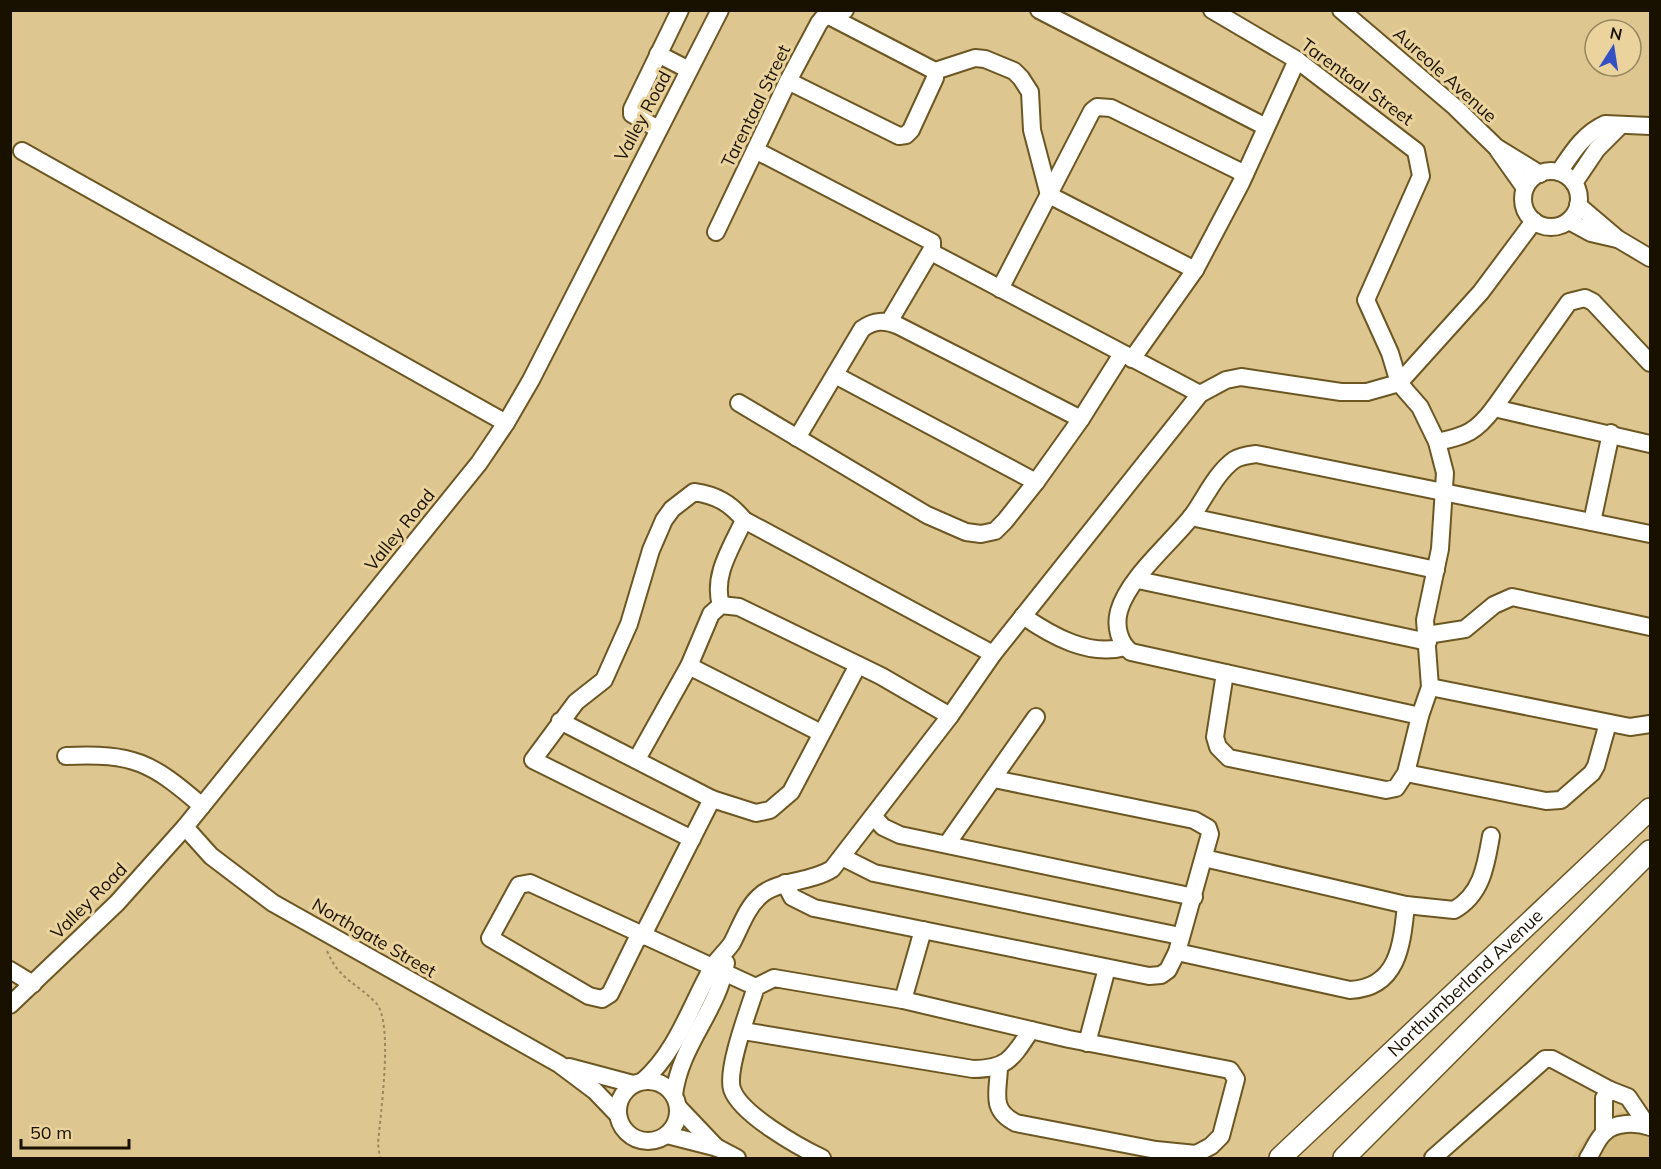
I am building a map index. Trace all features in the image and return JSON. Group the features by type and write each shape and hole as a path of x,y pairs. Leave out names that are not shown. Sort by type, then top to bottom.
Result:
{"main road":[{"name":"Northumberland Avenue","path":"1280,1158 1650,809"},
{"name":"Northumberland Avenue","path":"1344,1158 1650,851"}],"street":[{"path":"658,129 632,114 632,109 680,10"},
{"name":"Valley Road","path":"10,1005 117,903 185,827 472,471 506,423 720,10"},
{"path":"1040,10 1266,127"},
{"name":"Tarentaal Street","path":"1212,10 1297,60 1406,141 1416,151 1420,161 1421,176 1366,300 1390,353 1399,383"},
{"name":"Aureole Avenue","path":"1341,10 1455,107 1496,147 1540,174"},
{"path":"837,13 935,71 975,58 985,59 1014,71 1022,78 1030,92 1032,130 1049,195 1195,270"},
{"name":"Tarentaal Street","path":"716,232 757,151 788,81 819,23 837,13"},
{"path":"658,54 689,70"},
{"path":"739,403 927,514 966,532 981,534 995,531 1036,482 1127,357 1195,270 1245,174 1297,60"},
{"path":"788,81 899,136 906,135 911,130 935,78 935,71"},
{"path":"1000,289 1092,111 1102,106 1111,108 1245,174"},
{"path":"1559,172 1590,133 1605,124 1650,126"},
{"path":"1574,183 1597,149 1621,125"},
{"name":"Aureole Avenue","path":"1496,147 1515,178 1525,188 1525,208 1534,221"},
{"path":"22,151 506,423"},
{"path":"757,151 932,242 931,252 889,322"},
{"path":"681,1045 620,1099 618,1115 623,1128 638,1140 648,1141 667,1135 674,1128 676,1074 681,1045 753,903 761,894 785,884 821,876 832,869 950,716 993,654 1200,394 1226,380 1241,377 1341,392 1366,392 1399,383 1481,292 1534,221 1549,227 1569,221 1578,205 1574,183 1559,172 1540,174 1525,188"},
{"path":"1578,205 1618,239 1650,258"},
{"path":"1569,221 1591,233 1618,239"},
{"path":"931,252 1200,394"},
{"path":"1437,442 1462,437 1480,427 1569,302 1577,298 1593,302 1650,363"},
{"path":"797,438 862,329 876,321 889,322 1081,419"},
{"path":"835,375 1036,482"},
{"path":"1225,673 1215,737 1218,747 1229,758 1386,790 1396,788 1406,773 1420,716 1430,687 1425,620 1436,570 1445,494 1445,473 1437,442 1420,407 1399,383"},
{"path":"1494,408 1611,433 1650,444"},
{"path":"1592,522 1611,433"},
{"path":"1420,716 1131,652 1125,647 1119,635 1118,616 1126,596 1235,459 1256,454 1650,534"},
{"path":"692,839 533,760 576,702 597,688 609,671 629,624 651,550 664,520 672,509 694,492 710,494 735,509 744,520 993,654"},
{"path":"1191,517 1436,570"},
{"path":"721,605 717,592 718,579 744,520"},
{"path":"1138,580 1427,639 1465,629 1494,605 1512,597 1650,627"},
{"path":"637,759 689,666 711,614 721,605 739,607 858,665 950,716"},
{"path":"1023,616 1051,635 1087,648 1110,652 1125,647"},
{"path":"560,721 712,800 756,813 770,810 791,792 820,733 858,665"},
{"path":"689,666 820,733"},
{"path":"1430,687 1630,727 1650,724"},
{"path":"947,844 1036,717"},
{"path":"1406,773 1546,801 1561,800 1596,766 1608,723"},
{"path":"66,756 106,754 133,759 181,788 202,806"},
{"path":"785,884 792,897 807,906 1149,976 1161,975 1168,970 1194,897 1210,834 1208,828 1194,820 994,779"},
{"path":"712,800 692,839 640,936 610,994 603,999 589,996 490,938 514,891 523,883 541,888 640,936 756,987"},
{"path":"874,817 890,832 1194,897"},
{"name":"Northgate Street","path":"185,827 211,856 273,903 559,1064 595,1091 618,1115"},
{"path":"1204,858 1406,905 1454,910 1461,906 1481,882 1491,836"},
{"path":"842,857 874,873 1178,944 1350,990 1364,989 1389,970 1397,958 1406,905"},
{"path":"903,1000 923,930"},
{"path":"1087,1043 1107,968"},
{"path":"10,970 33,984"},
{"path":"822,1158 752,1114 733,1091 731,1073 756,987 766,980 783,977 903,1000 1087,1043 1230,1070 1236,1079 1221,1137 1211,1146 1196,1154 1155,1154 1016,1123 1004,1117 997,1106 999,1068"},
{"path":"743,1031 974,1069 999,1068 1019,1049 1031,1030"},
{"path":"1433,1158 1545,1059 1552,1059 1628,1097 1649,1126"},
{"name":"Northgate Street","path":"559,1064 638,1082"},
{"path":"638,1082 662,1084 718,1148"},
{"path":"1588,1158 1604,1132 1604,1098 1610,1090"},
{"path":"1604,1132 1618,1126 1649,1126"},
{"path":"667,1135 718,1148 737,1158"}],"path":[{"path":"319,929 335,970 379,1005 386,1042 378,1144 380,1158"}],"shaded area":[{"path":"1621,1112 1650,1116 1650,1158 1571,1158 1598,1123"}]}
